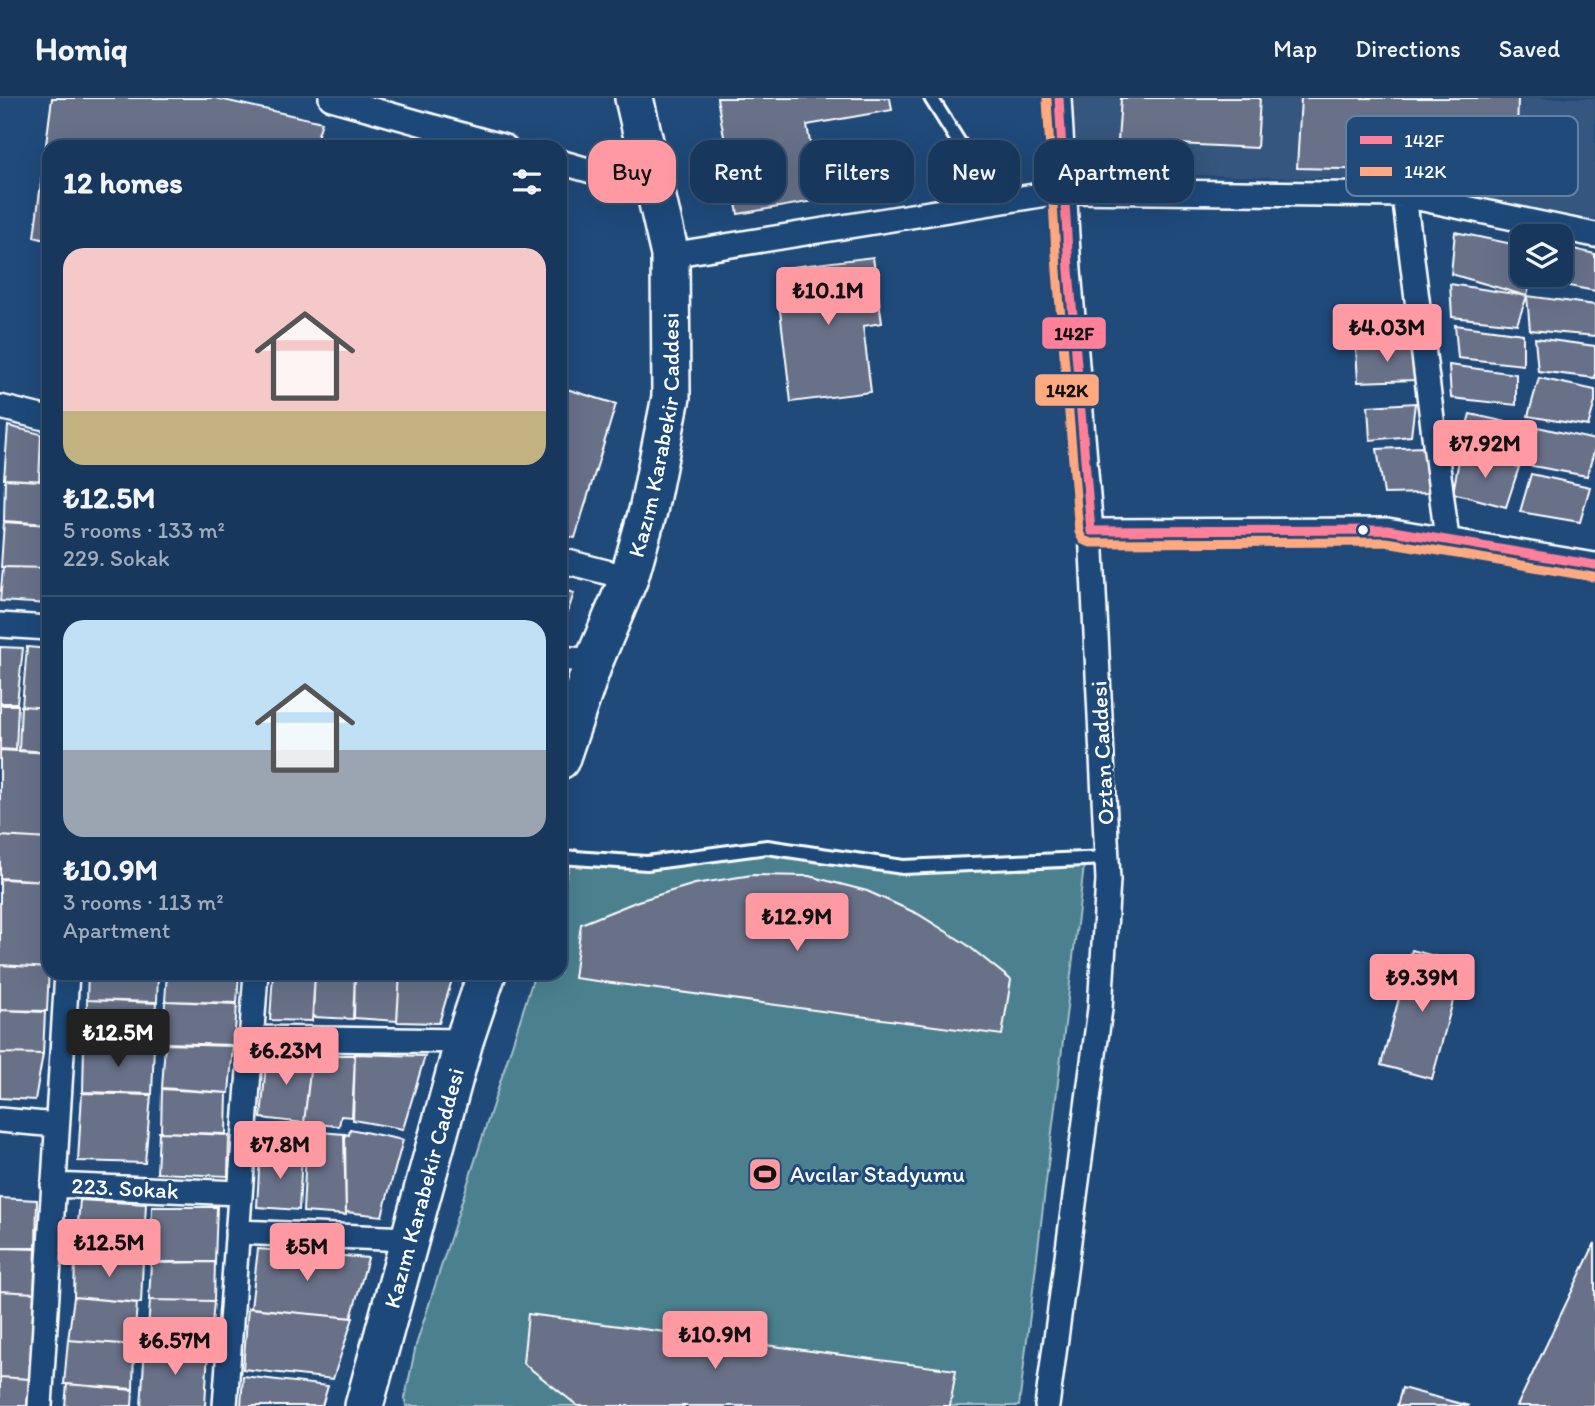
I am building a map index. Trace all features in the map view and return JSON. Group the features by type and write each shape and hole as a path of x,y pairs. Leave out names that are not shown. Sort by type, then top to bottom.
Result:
{"main road":[{"name":"Kazım Karabekir Caddesi","path":"634,98 643,140"},
{"name":"Kazım Karabekir Caddesi","path":"567,719 577,660 629,578 648,511 671,397 670,255 657,203"},
{"name":"Kazım Karabekir Caddesi","path":"364,1406 464,1041 485,980"}],"street":[{"path":"331,98 480,140"},
{"name":"Oztan Caddesi","path":"1059,98 1062,140"},
{"path":"567,165 588,171"},
{"path":"1194,193 1346,194"},
{"path":"1404,196 1447,539"},
{"path":"1409,196 1595,235"},
{"path":"670,255 991,203"},
{"name":"Oztan Caddesi","path":"1047,1406 1100,1009 1107,858 1091,531 1066,203"},
{"path":"0,407 42,417"},
{"path":"1091,531 1387,530 1595,565"},
{"path":"567,562 629,578"},
{"path":"0,625 42,628"},
{"path":"40,1406 67,980"},
{"path":"225,1406 255,980"},
{"path":"250,1038 464,1041"},
{"path":"0,1120 57,1125"},
{"name":"223. Sokak","path":"53,1185 239,1193"},
{"path":"237,1233 409,1239"}],"lane":[{"path":"931,98 957,140"},
{"path":"567,857 647,863 766,847 903,867 1107,858"}],"shaded area":[{"path":"1074,98 1595,98 1595,220 1461,196 1578,196 1578,116 1346,116 1346,179 1194,175 1194,140 1075,140"}],"green space":[{"name":"Avcılar Stadyumu","path":"575,849 646,867 767,849 902,870 1085,858 1019,1406 406,1406 405,1398 416,1345 533,980 567,980 567,874"}],"building":[{"path":"52,98 215,98 322,122 316,140 47,140"},
{"path":"717,98 890,98 892,110 807,125 810,140 800,140 800,203 802,203 738,214 736,203 786,203 786,140 725,140"},
{"path":"1121,98 1260,98 1257,148 1194,145 1194,140 1118,140"},
{"path":"1301,98 1518,98 1518,116 1346,116 1346,169 1297,168"},
{"path":"42,175 42,239 34,237"},
{"path":"1455,232 1510,243 1510,287 1529,287 1527,296 1451,274"},
{"path":"1573,249 1595,254 1595,291 1573,287"},
{"path":"873,257 882,323 863,326 871,392 791,402 775,269"},
{"path":"1450,284 1527,296 1517,324 1452,317"},
{"path":"1527,296 1595,305 1595,336 1530,330"},
{"path":"1341,313 1406,313 1400,344 1344,346"},
{"path":"1455,325 1523,334 1523,365 1458,358"},
{"path":"1535,338 1595,346 1595,378 1538,371"},
{"path":"1356,348 1420,349 1415,380 1358,382"},
{"path":"1449,365 1516,374 1516,405 1451,398"},
{"path":"1539,378 1595,390 1595,402 1588,426 1528,416"},
{"path":"567,389 616,404 575,538 567,536"},
{"path":"1415,403 1411,436 1370,440 1368,406"},
{"path":"1470,414 1529,427 1519,462 1459,452"},
{"path":"8,426 41,434 39,481 4,479"},
{"path":"1538,427 1595,440 1587,476 1527,465"},
{"path":"41,435 42,481 39,481"},
{"path":"1423,447 1429,493 1384,494 1377,449"},
{"path":"1460,454 1519,467 1506,507 1453,493"},
{"path":"1531,474 1590,487 1580,522 1520,512"},
{"path":"5,479 42,481 42,524 4,521"},
{"path":"4,522 42,525 42,568 1,567"},
{"path":"3,567 42,568 42,604 0,601"},
{"path":"567,591 574,593 567,614"},
{"path":"0,647 23,648 17,703 0,703"},
{"path":"27,647 42,648 42,707 22,706"},
{"path":"0,705 18,705 16,750 0,749"},
{"path":"21,706 42,708 42,752 19,750"},
{"path":"0,750 42,753 42,839 0,836"},
{"path":"0,836 42,839 42,881 0,878"},
{"path":"752,875 809,876 867,891 918,914 966,944 1011,980 1002,1035 574,978 581,924 638,901 695,884"},
{"path":"0,879 42,881 42,968 0,965"},
{"path":"1412,950 1463,964 1432,1079 1381,1065"},
{"path":"0,965 42,968 42,980 48,980 47,1011 0,1010"},
{"path":"88,980 158,980 157,1002 87,1000"},
{"path":"166,980 239,980 237,1003 165,1001"},
{"path":"273,980 315,980 312,1021 270,1020"},
{"path":"315,980 355,980 353,1019 313,1017"},
{"path":"355,980 400,980 397,1021 354,1018"},
{"path":"400,980 452,980 439,1023 397,1022"},
{"path":"87,1000 156,1003 153,1046 86,1045"},
{"path":"165,1001 237,1004 234,1045 164,1043"},
{"path":"0,1010 45,1012 43,1054 0,1053"},
{"path":"165,1044 233,1046 229,1093 162,1088"},
{"path":"84,1045 154,1046 152,1094 83,1092"},
{"path":"0,1053 43,1054 35,1100 0,1098"},
{"path":"267,1053 312,1053 304,1123 261,1118"},
{"path":"355,1054 425,1056 403,1129 353,1120"},
{"path":"312,1055 355,1055 352,1117 341,1116 339,1126 304,1123"},
{"path":"162,1089 227,1093 226,1134 161,1132"},
{"path":"82,1093 151,1095 145,1163 78,1161"},
{"path":"350,1129 403,1140 382,1216 346,1212 345,1134 349,1135"},
{"path":"307,1131 344,1134 346,1215 303,1212"},
{"path":"159,1132 229,1135 228,1176 157,1173"},
{"path":"260,1152 302,1154 299,1210 257,1207"},
{"path":"0,1198 37,1200 36,1248 0,1248"},
{"path":"80,1200 146,1204 143,1260 75,1257"},
{"path":"152,1207 217,1207 215,1262 150,1262"},
{"path":"1595,1243 1595,1406 1517,1406"},
{"path":"0,1248 36,1249 34,1293 0,1291"},
{"path":"258,1249 368,1258 351,1318 251,1308"},
{"path":"75,1258 143,1260 141,1303 74,1297"},
{"path":"215,1262 214,1301 149,1300 151,1263"},
{"path":"0,1291 34,1293 30,1379 0,1377"},
{"path":"74,1297 137,1303 134,1345 68,1340"},
{"path":"150,1300 214,1301 210,1349 147,1347"},
{"path":"248,1308 353,1318 333,1379 243,1369"},
{"path":"528,1314 956,1370 950,1406 578,1406 523,1363"},
{"path":"68,1340 134,1345 133,1389 64,1384"},
{"path":"145,1347 208,1349 205,1406 141,1406"},
{"path":"243,1376 328,1386 322,1406 241,1406"},
{"path":"0,1377 30,1379 27,1406 0,1406"},
{"path":"67,1384 133,1390 132,1406 65,1406"},
{"path":"1402,1388 1469,1406 1397,1406"}],"transit line":[{"name":"142F","path":"1059,98 1069,270 1091,531 1387,530 1595,565"},
{"name":"142K","path":"1047,99 1057,271 1079,532 1083,540 1091,543 1386,542 1593,577"}],"place":[{"name":"Avcılar Stadyumu","path":"765,1174"}]}
